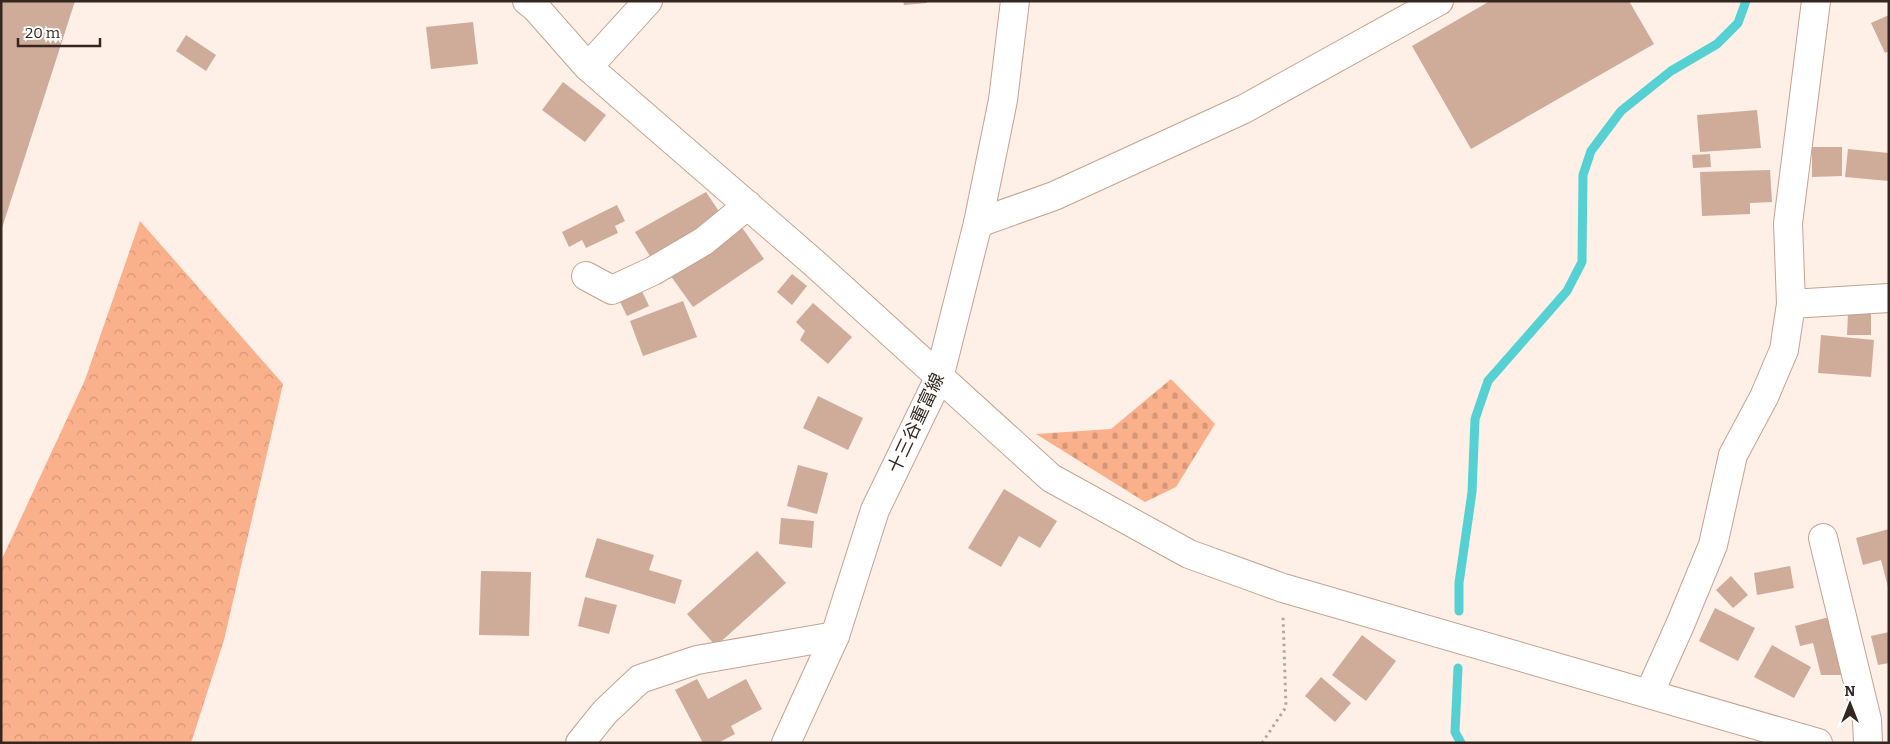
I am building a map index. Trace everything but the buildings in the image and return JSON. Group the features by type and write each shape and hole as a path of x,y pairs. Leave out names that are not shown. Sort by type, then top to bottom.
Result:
{"street":[{"path":"527,1 536,8 588,67 814,263 1051,478 1189,554 1282,588 1818,743"},
{"path":"588,67 648,1"},
{"name":"十三谷重富線","path":"786,743 835,636 875,510 939,378 978,223 1003,100 1015,1"},
{"path":"978,223 1054,196 1244,109 1439,1"},
{"path":"1649,694 1713,545 1733,455 1764,397 1784,350 1791,304 1788,223 1816,1"},
{"path":"586,276 612,290 653,271 704,241 748,205"},
{"path":"1791,304 1889,298"},
{"path":"1823,538 1867,720 1868,743"},
{"path":"580,743 605,712 640,679 697,660 835,636"}],"path":[{"path":"1262,743 1286,707 1282,588"}],"green space":[{"path":"140,221 283,384 224,640 191,743 1,743 1,561 85,380"},
{"path":"1171,379 1215,424 1176,487 1145,502 1036,434 1111,429"}],"waterway":[{"path":"1459,611 1459,583 1472,492 1475,419 1488,381 1567,291 1582,262 1583,175 1591,151 1621,111 1671,71 1717,44 1738,23 1746,1"},
{"path":"1458,668 1455,732 1461,743"}]}
